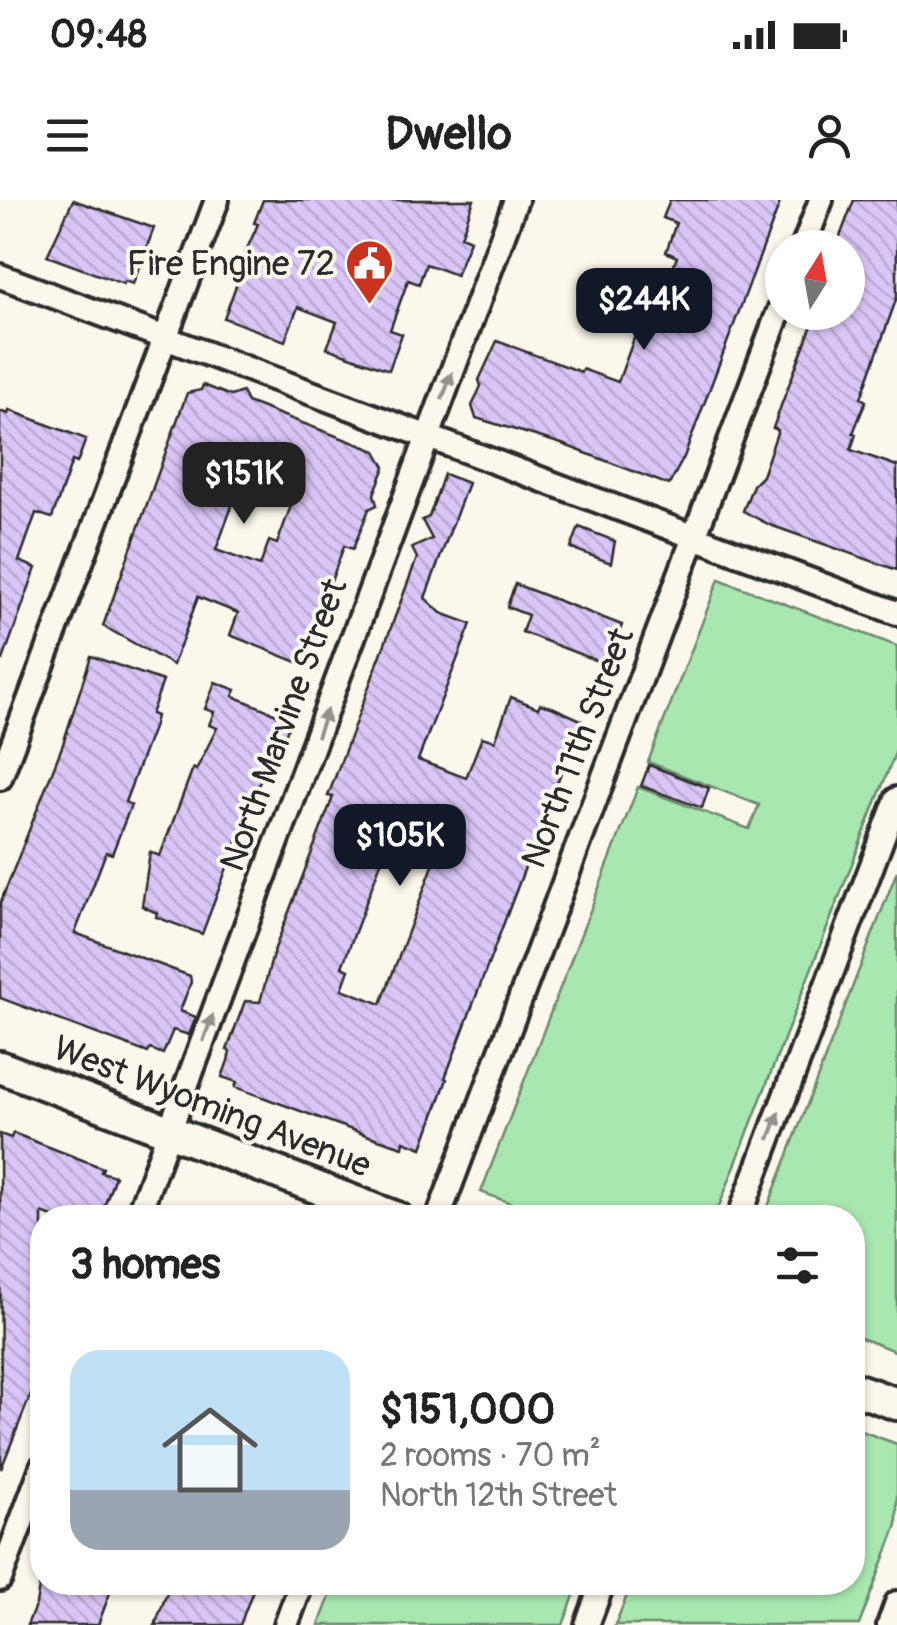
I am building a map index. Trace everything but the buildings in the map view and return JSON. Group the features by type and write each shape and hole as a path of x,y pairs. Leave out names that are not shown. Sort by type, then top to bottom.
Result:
{"street":[{"path":"0,778 217,200"},
{"name":"North Marvine Street","path":"142,1205 516,200"},
{"path":"810,230 821,200"},
{"path":"0,276 897,613"},
{"name":"North 11th Street","path":"443,1205 772,330"},
{"path":"744,1205 897,798"},
{"name":"West Wyoming Avenue","path":"0,1067 362,1205"},
{"path":"865,1393 897,1404"},
{"path":"0,1579 30,1499"},
{"path":"286,1625 297,1595"},
{"path":"587,1625 598,1595"},
{"path":"888,1625 897,1602"}],"green space":[{"path":"719,579 897,646 897,748 720,1205 516,1205 481,1192 638,787 749,829 759,805 648,762"},
{"path":"897,871 897,1352 865,1340 865,1205 769,1205"},
{"path":"865,1432 897,1444 897,1525 859,1625 615,1625 627,1595 865,1595"},
{"path":"330,1595 574,1595 563,1625 319,1625"}],"place":[{"name":"Fire Engine 72","path":"370,306"}]}
